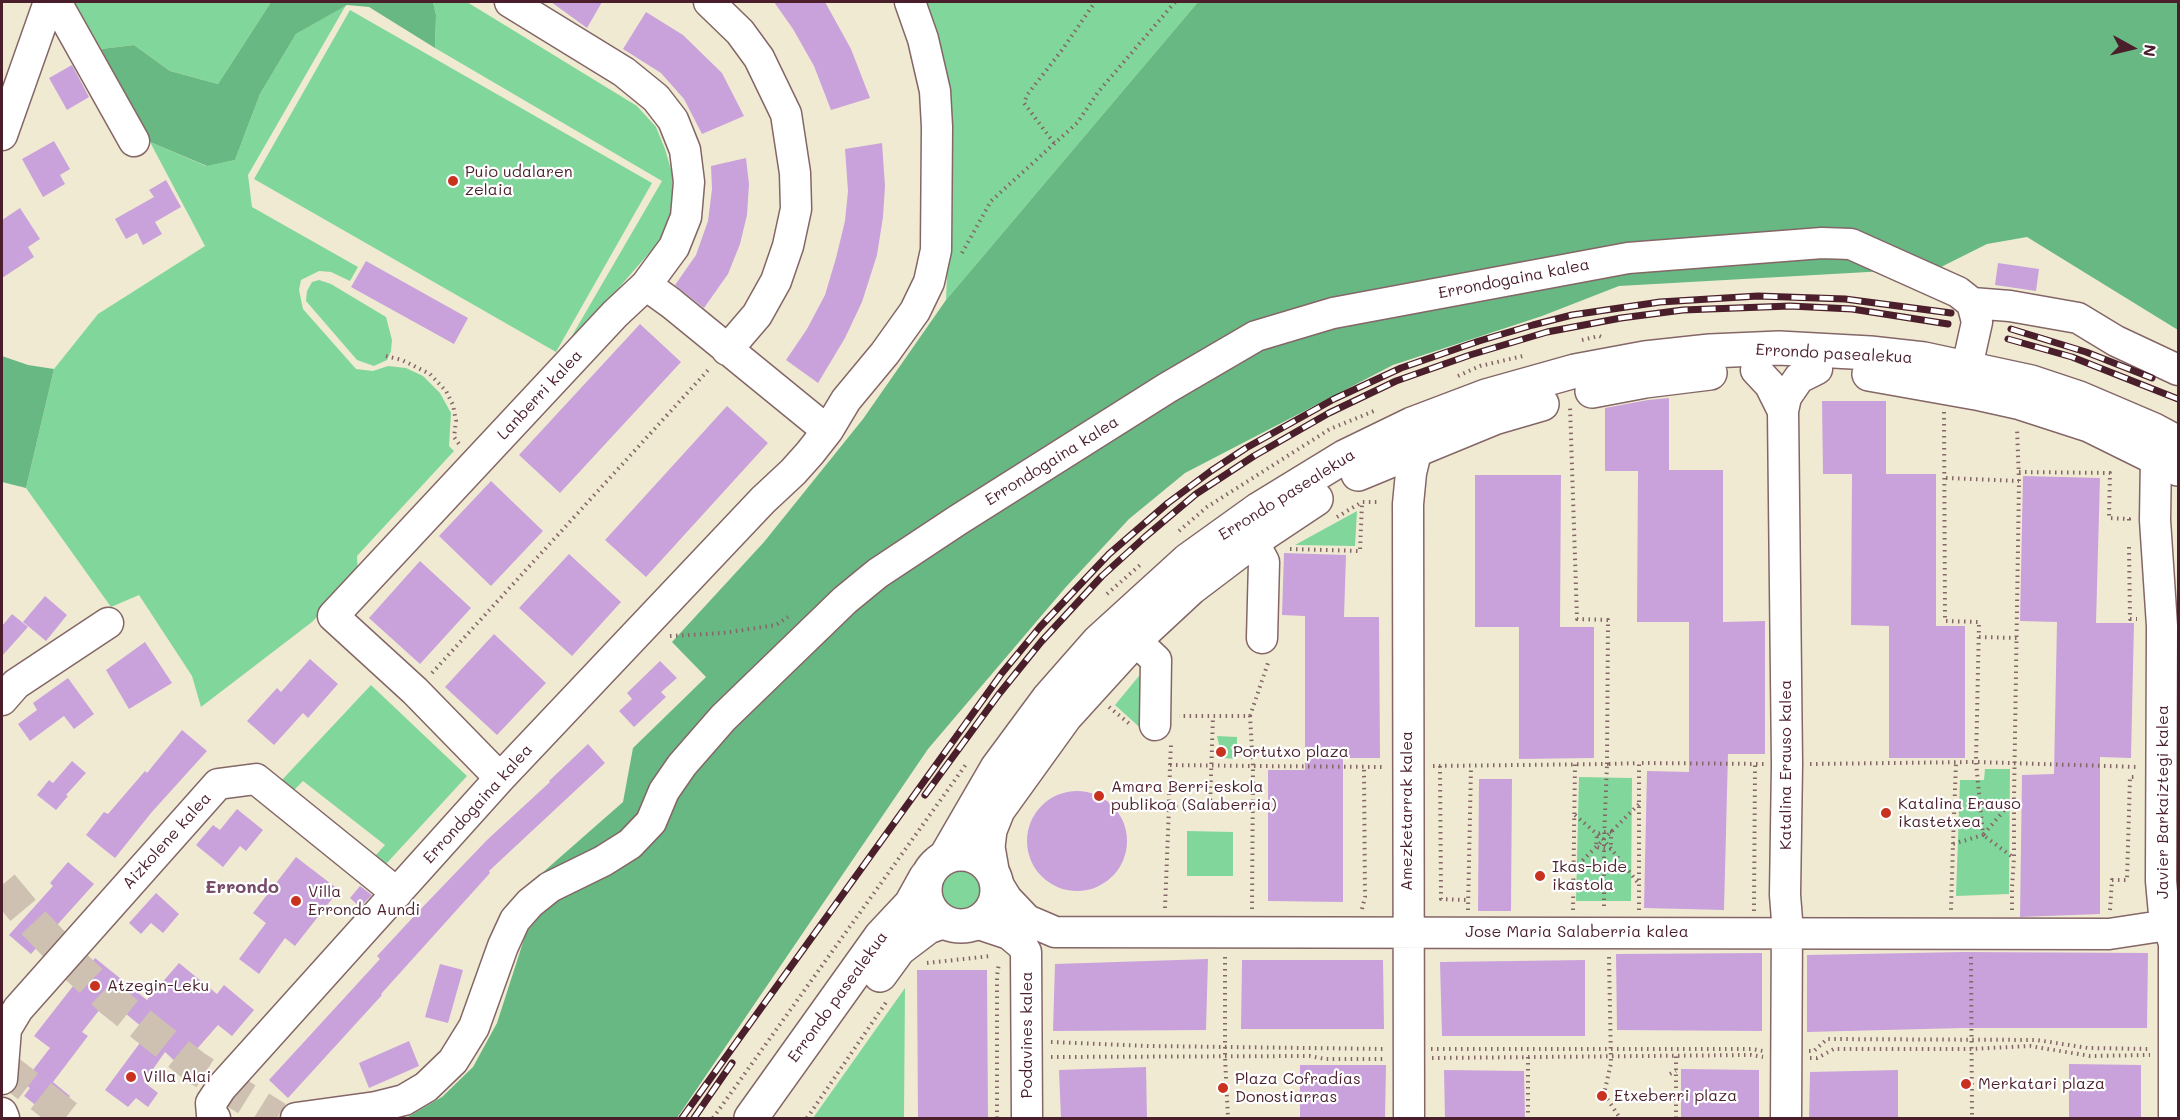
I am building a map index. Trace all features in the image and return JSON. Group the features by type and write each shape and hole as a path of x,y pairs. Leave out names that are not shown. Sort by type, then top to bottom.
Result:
{"main road":[{"name":"Errondo pasealekua","path":"751,1119 881,936 911,904 997,768 1048,699 1099,641 1188,560 1259,509 1344,457 1412,424 1486,396 1575,371 1645,358 1710,351 1779,348 1870,353 1924,359 1966,391"},
{"name":"Errondo pasealekua","path":"994,876 989,838 998,810 1065,717 1135,640 1191,588 1267,545 1305,506 1363,486 1417,448 1494,418 1570,395 1645,381 1756,370 1817,369 1867,374 1966,391 2031,382 2079,398 2154,430 2173,453"},
{"path":"959,853 972,855 983,861 994,876 997,891 991,910 975,923 953,926 942,922 932,914 926,903 924,890 936,866 959,853"},
{"name":"Errondo pasealekua","path":"777,1119 899,949 928,927 942,922"}],"street":[{"path":"2,135 49,2"},
{"path":"56,2 134,141"},
{"name":"Lanberri kalea","path":"500,778 415,691 333,616 615,315 646,285 674,247 686,217 689,182 686,150 673,120 656,98 624,72 510,2"},
{"path":"709,2 740,32 759,58 786,114 795,173 796,209 788,246 776,282 757,315 727,350"},
{"name":"Errondogaina kalea","path":"211,1117 211,1103 221,1088 500,778 810,453 828,430 846,400 885,353 915,311 928,282 936,250 935,91 923,39 910,2"},
{"name":"Errondogaina kalea","path":"296,1119 404,1100 426,1087 453,1061 474,1027 503,946 515,920 530,903 550,887 603,861 630,844 651,822 664,791 682,765 723,718 845,600 878,573 958,520 1167,388 1256,336 1333,313 1628,258 1822,243 1851,244 1958,292 1972,303"},
{"path":"646,285 818,423"},
{"path":"1966,391 1977,322 1972,303 2010,306 2078,318 2116,341 2178,370"},
{"name":"Katalina Erauso kalea","path":"1786,1119 1787,764 1783,411 1786,397 1799,378 1817,369"},
{"name":"Katalina Erauso kalea","path":"1756,370 1770,385 1783,411"},
{"name":"Errondogaina kalea","path":"763,500 784,465 818,423 846,400"},
{"name":"Amezketarrak kalea","path":"1408,1119 1414,1049 1408,931 1408,504 1411,473 1417,448"},
{"name":"Javier Barkaiztegi kalea","path":"2173,453 2142,525 2162,626 2170,699 2161,881 2164,914 2173,926 2174,943 2174,1119"},
{"name":"Amezketarrak kalea","path":"1363,486 1380,472 1394,478 1408,504"},
{"path":"2142,525 2178,488"},
{"path":"1262,638 1264,562 1267,545"},
{"path":"2,700 16,684 108,623"},
{"path":"1135,640 1156,660 1167,726"},
{"name":"Aizkolene kalea","path":"2,1079 10,1003 218,784 256,779 397,893"},
{"name":"Jose Maria Salaberria kalea","path":"994,876 1007,900 1027,920 1055,932 2109,934 2173,926"},
{"name":"Podavines kalea","path":"975,923 1009,933 1022,945 1013,957 1027,1119"},
{"name":"Podavines kalea","path":"1013,957 1038,939 1055,932"},
{"path":"2,1113 4,1119"}],"path":[{"path":"1054,142 1024,103 1027,95 1095,2"},
{"path":"1578,342 1599,336 1611,341"},
{"path":"415,691 727,350"},
{"path":"1448,380 1480,366 1524,355"},
{"path":"386,356 402,360 430,374 446,391 453,405 456,421 454,437 463,450"},
{"path":"1935,410 1944,410 1966,391"},
{"path":"1570,395 1577,619 1608,620 1604,906"},
{"path":"1171,538 1207,507 1330,429 1383,406"},
{"path":"1944,410 1945,621 1979,622 1976,762 1983,835 2014,858"},
{"path":"2012,920 2019,481 2017,424"},
{"path":"2019,472 2110,473 2109,518 2129,519 2142,525"},
{"path":"1946,478 2019,481"},
{"path":"1267,545 1360,551 1363,486"},
{"path":"2129,542 2130,619 2143,619"},
{"path":"1101,601 1144,561"},
{"path":"668,636 723,633 776,625 796,613"},
{"path":"1979,637 2017,638"},
{"path":"1210,806 1213,716"},
{"path":"1165,914 1170,765 1167,726 1213,716 1250,716 1252,916"},
{"path":"713,1119 972,756"},
{"path":"1951,920 1956,762"},
{"path":"1170,765 1407,767 1639,763 1976,762 2142,767"},
{"path":"1639,763 1639,913"},
{"path":"1575,764 1573,914 1582,908"},
{"path":"1746,914 1754,914 1755,764"},
{"path":"1360,916 1365,897 1364,766"},
{"path":"1440,766 1441,899 1468,900"},
{"path":"1468,915 1471,766"},
{"path":"2110,920 2112,880 2127,880 2130,777 2142,777"},
{"path":"1953,844 1983,835 2014,799"},
{"path":"1574,869 1640,804"},
{"path":"1169,807 1252,806"},
{"path":"1575,815 1604,840 1640,885"},
{"path":"1597,834 1611,832"},
{"path":"1611,832 1611,849"},
{"path":"1596,847 1597,834"},
{"path":"1596,847 1611,849"},
{"path":"1593,907 1615,906"},
{"path":"1632,909 1639,913 1650,913"},
{"path":"1971,949 1972,1119"},
{"path":"1225,952 1225,1057 1228,1119"},
{"path":"1608,952 1611,1056 1604,1094 1620,1119"},
{"path":"920,965 1013,957"},
{"path":"997,1119 997,976 1013,957"},
{"path":"807,1119 888,1000"},
{"path":"1050,1057 1310,1056 1325,1059 1414,1049 1428,1058 1751,1055 1770,1059 1787,1054 1814,1051 1827,1039 2037,1040 2088,1048 2162,1049"},
{"path":"1046,1040 1050,1042 1225,1048 1610,1048 1787,1054 1817,1058 1834,1049 1971,1049 2030,1046 2090,1056 2162,1055"},
{"path":"1676,1056 1676,1119"},
{"path":"1528,1057 1534,1062"},
{"path":"1528,1057 1528,1119"},
{"path":"1670,1074 1676,1071"}],"green space":[{"path":"73,2 271,2 218,84 170,71 134,45 101,49"},
{"path":"271,2 433,2 436,15 435,48 369,7 347,5 296,34 260,94 235,160 207,166 150,142 101,49 134,45 170,71 218,84"},
{"path":"433,2 467,2 637,106 656,127 665,149 672,173 673,197 670,220 657,244 562,353 662,181 435,48 436,15"},
{"path":"921,2 1198,2 946,300 951,183 945,68 933,24"},
{"path":"1198,2 2178,2 2178,330 2027,237 1987,244 1939,268 1619,286 1542,316 1393,365 1185,473 1129,519 1065,588 928,749 677,1118 406,1118 442,1097 473,1067 497,1023 526,933 544,910 533,881 623,802 633,748 706,677 672,642 764,542 863,419 946,300"},
{"path":"346,5 248,175 252,207 358,267 350,281 331,272 319,271 301,280 299,290 303,309 356,369 373,371 388,366 406,368 423,376 440,393 451,413 449,446 454,451 357,556 358,575 312,622 201,707 192,676 139,595 111,607 26,488 54,369 98,314 205,246 150,142 206,166 235,160 260,94 296,34"},
{"name":"Puio udalaren zelaia","path":"350,10 652,183 556,352 254,179"},
{"path":"319,280 331,284 386,317 392,340 387,360 374,366 357,360 306,301 307,291 312,282"},
{"path":"2,356 28,365 54,369 26,488 2,482"},
{"path":"1357,511 1355,546 1295,545"},
{"path":"1148,665 1147,734 1115,705"},
{"path":"371,685 467,776 386,864 375,856 385,845 303,781 293,791 281,781"},
{"path":"1217,736 1237,737 1237,759 1222,758"},
{"path":"1985,769 2010,769 2009,894 1956,896 1960,780 1984,780"},
{"path":"1579,777 1632,778 1631,901 1576,901"},
{"path":"1187,831 1233,832 1233,876 1187,876"},
{"path":"960,869 975,875 981,890 975,905 960,911 945,905 939,890 945,875"},
{"path":"905,988 904,1118 813,1118"}],"building":[{"path":"551,2 602,2 587,28"},
{"path":"774,2 825,2 851,49 870,98 831,110 814,66 793,29"},
{"path":"646,12 683,35 722,73 744,116 702,134 684,99 661,73 623,49"},
{"path":"72,65 89,97 67,110 49,78"},
{"path":"54,141 70,169 60,175 65,184 43,197 22,159"},
{"path":"882,143 885,186 877,255 862,302 845,338 818,383 786,360 807,329 825,295 836,258 845,221 848,191 845,149"},
{"path":"746,158 749,184 747,215 740,244 728,274 704,308 675,285 696,255 708,221 712,189 711,166"},
{"path":"166,180 181,207 155,222 162,234 143,245 137,233 126,239 115,219 154,197 149,190"},
{"path":"20,208 40,239 28,247 34,257 2,278 2,220"},
{"path":"366,261 468,318 454,344 351,287"},
{"path":"1998,263 2039,269 2036,291 1995,285"},
{"path":"640,324 681,362 560,493 519,455"},
{"path":"1669,398 1669,470 1723,470 1723,622 1765,621 1765,754 1728,754 1724,910 1644,908 1647,771 1689,772 1689,622 1637,622 1638,471 1605,471 1605,408"},
{"path":"1822,401 1886,401 1886,474 1936,474 1936,626 1965,626 1965,758 1889,758 1889,626 1851,625 1852,474 1823,474"},
{"path":"727,406 768,443 646,577 605,540"},
{"path":"1475,475 1561,475 1560,627 1594,627 1594,758 1519,759 1519,627 1475,627"},
{"path":"2023,476 2100,478 2096,623 2134,623 2131,758 2100,757 2100,914 2020,917 2022,775 2054,774 2057,622 2020,621"},
{"path":"491,481 543,531 491,586 439,536"},
{"path":"1284,553 1346,555 1344,617 1379,617 1380,758 1343,758 1343,902 1268,901 1268,770 1305,770 1305,616 1282,615"},
{"path":"569,554 621,602 572,656 519,608"},
{"path":"420,561 471,608 420,664 369,618"},
{"path":"45,596 67,615 46,641 23,622"},
{"path":"12,614 28,627 2,656 2,626"},
{"path":"494,634 546,683 497,735 445,687"},
{"path":"145,642 172,683 129,709 106,670"},
{"path":"310,659 338,684 308,718 303,713 274,745 247,721 277,688 281,692"},
{"path":"660,661 677,678 661,692 666,697 634,727 619,711 632,699 627,693"},
{"path":"68,678 94,714 74,729 64,716 30,741 18,724 37,710 33,703"},
{"path":"182,730 207,751 151,813 115,858 86,835 104,812 108,814 145,771 147,773"},
{"path":"588,744 605,763 489,871 490,873 382,995 288,1098 269,1080 380,959 377,956 417,913 487,840"},
{"path":"72,761 86,773 56,810 37,795 49,780 53,783"},
{"path":"1479,779 1512,779 1511,911 1478,911"},
{"path":"1077,791 1096,795 1112,806 1123,822 1127,841 1123,860 1112,876 1096,887 1077,891 1058,887 1042,876 1031,860 1027,841 1031,822 1042,806 1058,795"},
{"path":"237,809 263,830 246,851 240,846 223,867 196,845 213,825 220,830"},
{"name":"Villa Errondo Aundi","path":"296,857 339,890 295,946 285,938 259,974 239,959 266,923 253,913"},
{"path":"68,862 94,884 31,954 9,935 53,886 50,883"},
{"path":"360,886 372,895 360,907 350,898"},
{"path":"156,893 179,914 163,933 151,923 141,934 129,923"},
{"path":"1963,952 2148,953 2147,1028 1964,1028 1807,1032 1807,955"},
{"path":"1762,953 1762,1031 1617,1030 1616,954"},
{"path":"95,958 147,1000 179,963 217,994 224,985 254,1010 232,1036 218,1025 181,1067 165,1052 144,1082 158,1093 148,1107 136,1098 128,1107 105,1090 148,1032 108,999 82,1032 88,1036 53,1082 70,1096 58,1110 53,1106 47,1114 24,1096 30,1088 23,1083 50,1048 34,1036"},
{"path":"1208,959 1206,1030 1053,1031 1055,964"},
{"path":"1242,960 1383,960 1384,1029 1241,1029"},
{"path":"1585,960 1585,1036 1442,1036 1440,962"},
{"path":"440,964 463,970 448,1023 425,1017"},
{"path":"917,970 987,970 988,1119 918,1119"},
{"path":"409,1041 419,1066 369,1088 359,1063"},
{"path":"2069,1064 2141,1065 2141,1119 2069,1119"},
{"path":"1300,1065 1386,1065 1385,1119 1300,1119"},
{"path":"1146,1067 1147,1119 1061,1119 1059,1070"},
{"path":"1681,1069 1759,1070 1759,1119 1681,1119"},
{"path":"1444,1070 1524,1071 1525,1119 1445,1119"},
{"path":"1898,1070 1898,1119 1809,1119 1810,1072"}],"tunnel":[{"path":"2,885 32,921 111,1000 195,1067 277,1118"},
{"path":"2,1066 69,1118"}],"railway":[{"path":"682,1118 1002,673 1040,627 1109,554 1168,503 1246,448 1334,399 1401,368 1479,341 1572,315 1660,302 1758,296 1845,299 1951,313"},
{"path":"925,795 999,694 1041,642 1102,576 1145,537 1196,494 1254,456 1329,413 1396,381 1470,355 1547,332 1621,318 1683,310 1790,306 1852,309 1948,324"},
{"path":"2011,329 2086,352 2152,378"},
{"path":"2008,339 2072,357 2178,399"},
{"path":"694,1118 732,1063"}],"place":[{"name":"Puio udalaren zelaia","path":"453,181"},
{"name":"Portutxo plaza","path":"1221,752"},
{"name":"Amara Berri eskola publikoa (Salaberria)","path":"1099,796"},
{"name":"Katalina Erauso ikastetxea","path":"1886,813"},
{"name":"Ikas-bide ikastola","path":"1540,876"},
{"name":"Villa Errondo Aundi","path":"296,901"},
{"name":"Atzegin-Leku","path":"95,986"},
{"name":"Villa Alai","path":"131,1077"},
{"name":"Merkatari plaza","path":"1966,1084"},
{"name":"Plaza Cofradías Donostiarras","path":"1223,1088"},
{"name":"Etxeberri plaza","path":"1602,1096"}],"district":[{"name":"Errondo","path":"242,887"}]}
